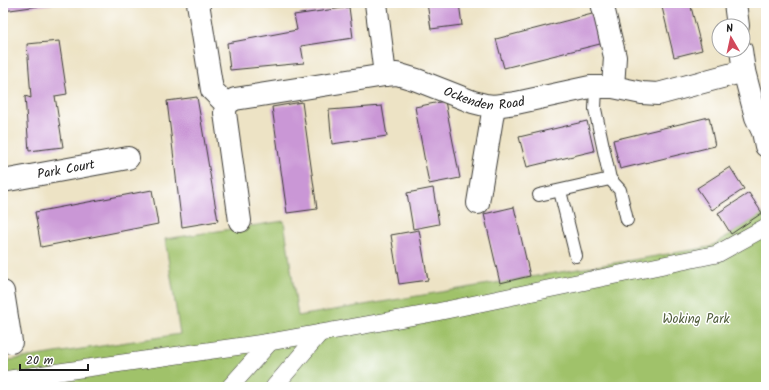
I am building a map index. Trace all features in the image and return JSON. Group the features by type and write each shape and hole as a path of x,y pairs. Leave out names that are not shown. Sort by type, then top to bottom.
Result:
{"street":[{"path":"198,3 212,90 226,104 224,113 240,221"},
{"path":"376,3 385,74"},
{"path":"602,3 615,57 604,87"},
{"path":"735,3 737,18"},
{"path":"742,60 756,117 763,132 766,146"},
{"name":"Ockenden Road","path":"226,104 236,99 385,74 397,74 474,102 494,106 516,103 590,87 604,87 658,94 742,60"},
{"path":"478,203 494,106"},
{"name":"Park Court","path":"3,181 128,158"},
{"path":"3,380 270,342 427,314 718,254 766,227"},
{"path":"3,292 11,342"},
{"path":"274,387 320,333"},
{"path":"230,387 270,342"}],"lane":[{"path":"604,87 595,109 610,179 620,190 627,220"},
{"path":"539,195 610,179"},
{"path":"560,191 576,256"}],"green space":[{"name":"Woking Park","path":"766,212 766,387 3,387 3,361 180,334 165,239 284,221 298,316 710,247"}],"building":[{"path":"3,3 52,3 53,4 3,11"},
{"path":"427,3 459,3 462,25 431,29"},
{"path":"661,3 690,3 702,50 674,57"},
{"path":"349,7 353,38 301,46 304,63 230,70 227,43 297,30 294,15"},
{"path":"596,13 604,43 504,68 496,39"},
{"path":"59,41 67,94 55,96 63,147 29,151 25,96 31,98 27,44"},
{"path":"197,97 218,221 182,227 167,101"},
{"path":"445,101 460,178 429,184 415,107"},
{"path":"302,102 317,209 287,213 272,107"},
{"path":"382,106 387,136 332,144 329,110"},
{"path":"709,117 715,146 620,169 613,140"},
{"path":"587,121 594,151 527,167 519,137"},
{"path":"730,167 744,189 712,210 697,188"},
{"path":"433,188 439,224 413,229 407,193"},
{"path":"152,190 158,224 41,247 35,212"},
{"path":"749,193 762,213 731,234 718,213"},
{"path":"514,207 530,276 500,283 484,214"},
{"path":"419,230 428,280 399,284 391,235"}]}
